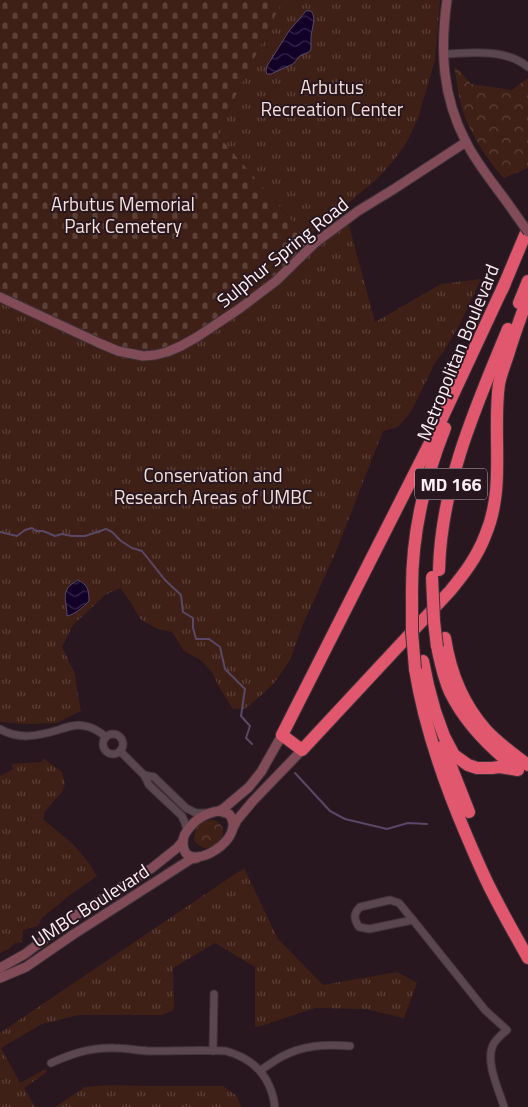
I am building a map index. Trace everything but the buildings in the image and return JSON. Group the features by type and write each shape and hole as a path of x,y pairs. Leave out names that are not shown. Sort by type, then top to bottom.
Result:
{"highway":[{"name":"Metropolitan Boulevard","path":"508,923 472,849 446,784 425,715 418,689 419,665 412,632 412,575 416,528 427,480 449,418 528,230"},
{"name":"Metropolitan Boulevard","path":"528,281 478,402 451,484 441,531 436,573 441,617 441,642 467,703 485,729 513,754 528,763"},
{"path":"505,283 437,428 282,735 302,750 450,591 467,570 478,551 486,534 496,497 497,402 500,381 528,297"},
{"path":"419,665 428,685 444,736 454,754 468,765 477,768 499,767 518,770 480,736 450,692 444,674 441,642"},
{"path":"419,665 430,713 468,812"},
{"path":"508,923 528,948"},
{"name":"MD 166","path":"508,923 528,958"}],"street":[{"path":"447,0 443,54 447,87 452,106 466,142 528,230"},
{"path":"443,54 493,54 515,58 528,67"},
{"name":"Sulphur Spring Road","path":"0,297 118,351 143,356 167,352 197,337 259,295 316,243 358,211 466,142"},
{"path":"0,729 21,737 72,725 84,725 106,737"},
{"path":"115,734 120,737 123,746 120,751 114,754 107,752 103,743 106,737 115,734"},
{"path":"144,775 154,777 186,808 196,812 208,813 218,811 249,787 261,772 282,735"},
{"path":"208,813 196,820 187,830 183,841 184,851 190,857 197,858 206,855 222,846 229,837 237,820 302,750"},
{"path":"120,751 144,775 149,785 182,816 187,830"},
{"path":"218,811 231,816 233,828"},
{"name":"UMBC Boulevard","path":"0,968 25,954 78,914 152,868 183,841"},
{"name":"UMBC Boulevard","path":"0,978 26,967 191,859 197,858"},
{"path":"412,920 364,929 359,927 354,915 360,907 390,900 399,903 485,1010 507,1030 494,1044 490,1058 504,1107"},
{"path":"213,1051 214,994"},
{"path":"261,1070 280,1057 303,1048 329,1044 350,1046"},
{"path":"51,1063 68,1055 104,1048 146,1051 226,1052 235,1054 261,1070 269,1084 275,1107"}],"green space":[{"name":"Arbutus Memorial Park Cemetery","path":"0,0 283,0 217,134 311,243 257,293 195,334 166,349 145,353 120,348 0,294"},
{"name":"Arbutus Recreation Center","path":"283,0 440,0 435,60 418,118 407,142 378,178 307,238 217,134"},
{"path":"454,67 471,84 512,90 528,78 528,168 504,178 491,163 464,115"},
{"name":"Conservation and Research Areas of UMBC","path":"348,222 375,322 441,284 481,279 461,322 435,363 411,412 398,427 383,431 335,554 303,624 290,660 275,682 245,709 233,709 213,674 202,661 184,651 172,632 158,629 140,619 120,588 105,595 73,625 62,647 75,674 81,711 57,723 27,724 0,722 0,303 121,356 137,359 191,344 240,315 314,249"},
{"path":"43,758 62,772 65,784 62,792 44,812 44,820 74,845 97,876 42,918 38,926 23,930 22,942 15,943 9,949 0,953 0,776 13,769 11,764 42,762"},
{"path":"212,820 219,823 222,827 222,837 215,845 210,848 204,848 194,841 196,828 201,823"},
{"path":"244,868 278,939 323,985 397,972 417,983 404,1018 365,1009 315,1008 255,1027 255,967 215,943 173,968 174,1010 162,1015 79,1015 42,1024 1,1048 20,1083 45,1069 47,1072 24,1088 35,1107 0,1107 0,1033"},
{"path":"111,1085 223,1086 237,1096 241,1107 55,1107 85,1087"}],"water":[{"path":"306,11 311,11 314,20 311,49 300,56 293,64 267,74 267,66 289,31"},
{"path":"78,580 87,588 89,601 82,608 67,616 66,591 68,587"}],"waterway":[{"path":"0,532 17,536 25,530 32,528 36,531 43,531 55,536 62,534 85,536 106,529 132,548 142,551 165,580 181,595 183,612 193,618 196,639 209,639 220,647 225,669 245,689 241,716 250,726 246,738 252,744"},
{"path":"295,773 330,811 345,819 387,829 408,823 427,824"}]}
